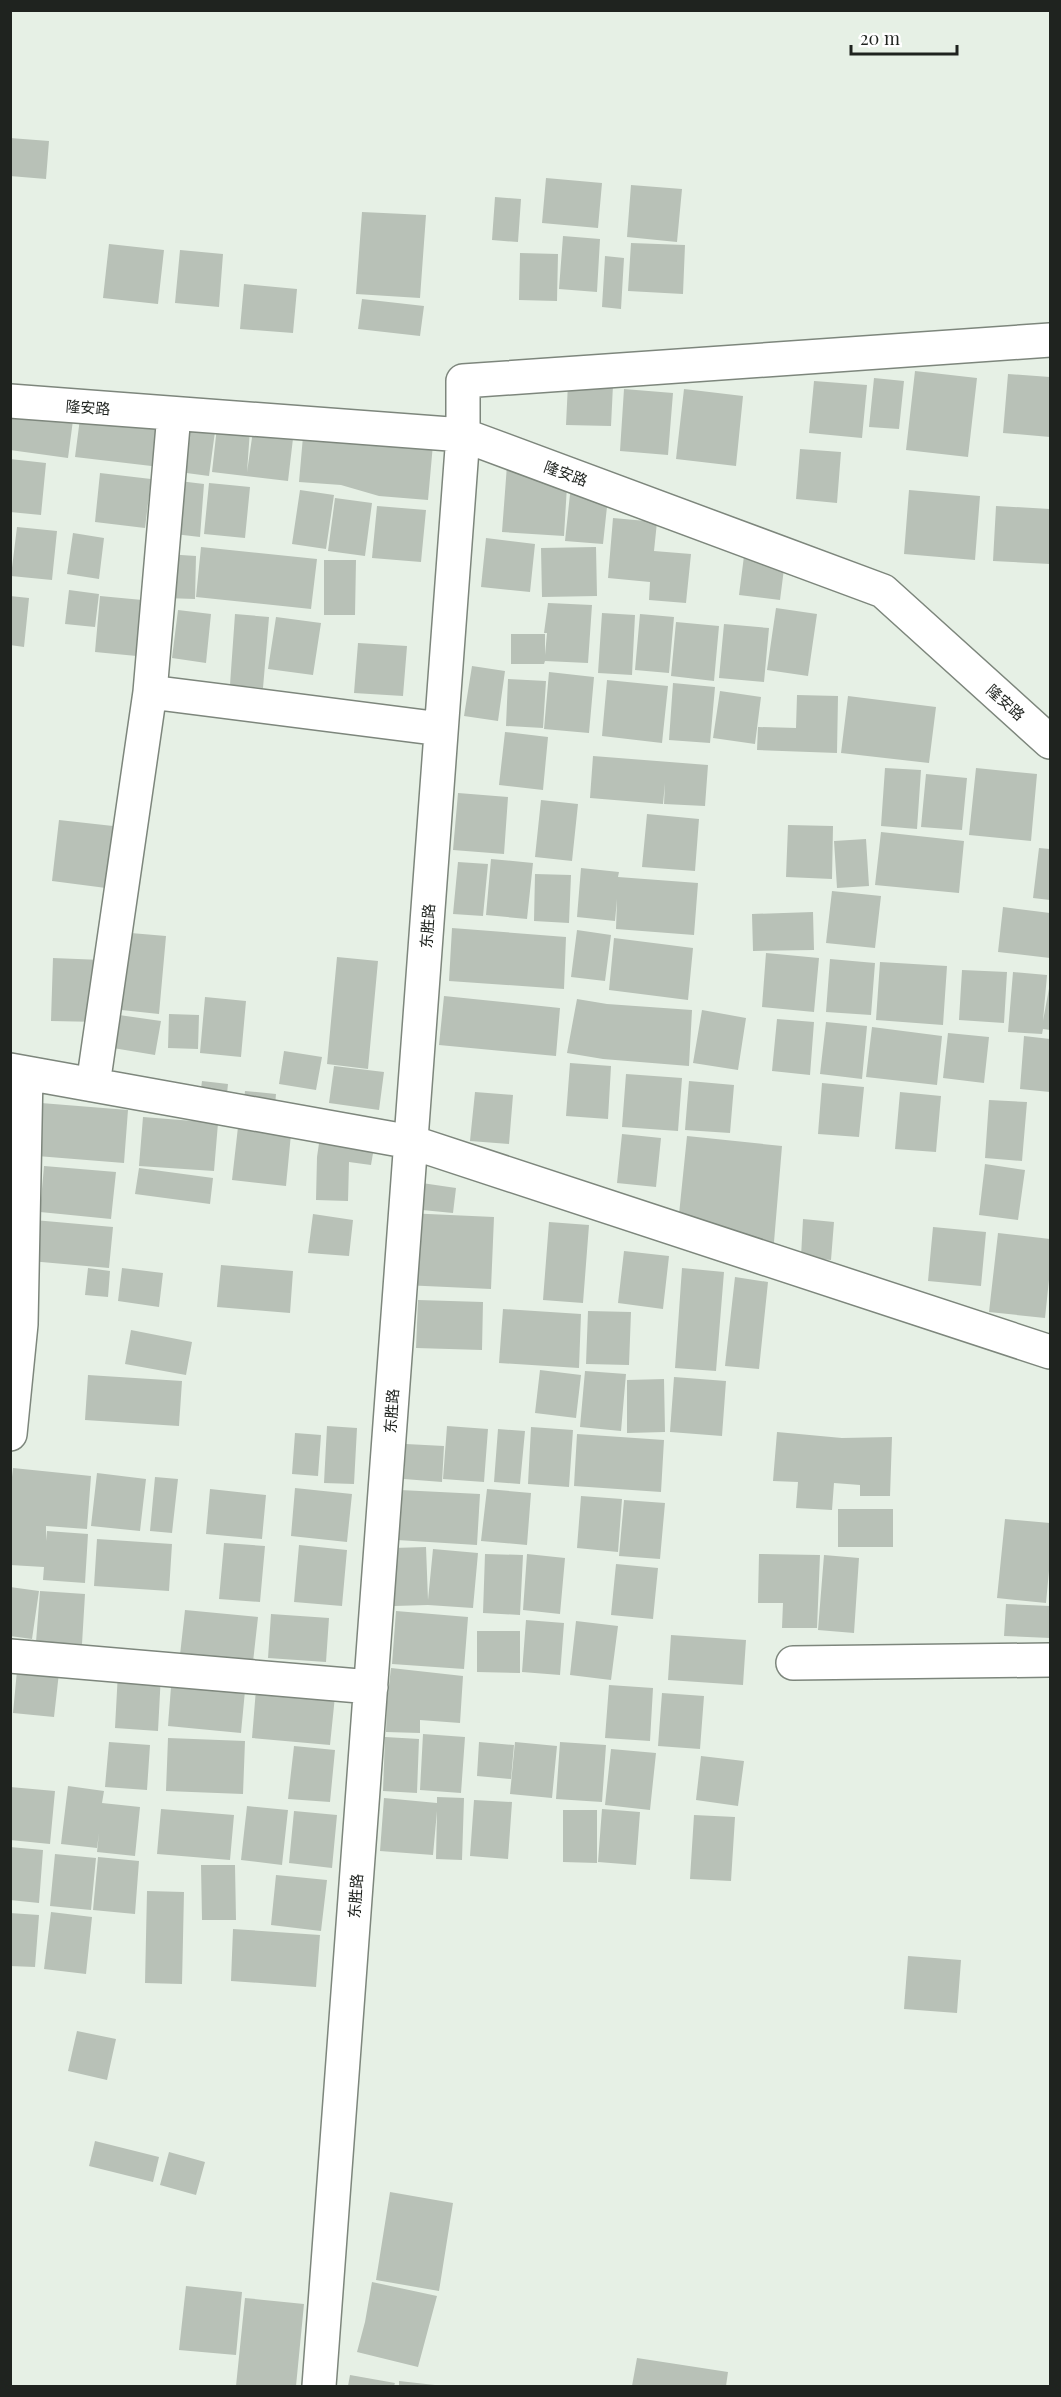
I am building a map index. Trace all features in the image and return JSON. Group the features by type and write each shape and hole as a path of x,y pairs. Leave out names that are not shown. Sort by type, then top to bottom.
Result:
{"street":[{"name":"东胜路","path":"319,2386 463,435 464,381 1050,340"},
{"name":"隆安路","path":"10,401 463,435 883,591 1050,742"},
{"path":"93,1085 150,692 174,414"},
{"path":"150,692 441,729"},
{"path":"10,1434 21,1324 18,1071 411,1142 1050,1352"},
{"path":"10,1656 370,1687"},
{"path":"793,1663 1050,1659"}],"building":[{"path":"10,138 49,141 46,179 10,176"},
{"path":"546,178 602,183 598,228 542,223"},
{"path":"631,185 682,189 677,242 627,237"},
{"path":"495,197 521,199 518,242 492,240"},
{"path":"362,212 426,215 420,298 356,294"},
{"path":"563,236 600,239 597,292 559,289"},
{"path":"631,243 685,245 683,294 628,291"},
{"path":"109,244 164,250 158,304 103,298"},
{"path":"180,250 223,254 219,307 175,303"},
{"path":"520,253 558,254 557,301 519,300"},
{"path":"605,256 624,258 621,309 602,307"},
{"path":"244,284 297,289 293,333 240,329"},
{"path":"362,299 424,306 420,336 358,329"},
{"path":"915,371 977,378 968,457 906,450"},
{"path":"1008,374 1050,377 1050,437 1003,433"},
{"path":"874,378 904,381 899,429 869,427"},
{"path":"814,381 867,385 862,438 809,433"},
{"path":"568,383 613,385 611,426 566,425"},
{"path":"624,389 673,393 668,455 620,451"},
{"path":"684,389 743,396 736,466 676,459"},
{"path":"10,396 75,405 68,458 10,450"},
{"path":"82,403 165,412 160,467 75,457"},
{"path":"171,417 216,424 209,476 164,470"},
{"path":"254,424 294,430 288,481 212,472 217,427 250,430 247,472"},
{"path":"304,425 433,444 428,500 379,496 341,485 299,482"},
{"path":"800,449 841,452 837,503 796,499"},
{"path":"10,459 46,463 41,515 10,512"},
{"path":"507,465 568,469 564,536 502,532"},
{"path":"100,473 151,479 145,528 95,522"},
{"path":"171,480 204,484 200,537 166,533"},
{"path":"209,483 250,487 245,538 204,534"},
{"path":"571,485 609,488 603,544 565,541"},
{"path":"300,490 334,495 326,549 292,544"},
{"path":"909,490 980,496 975,560 904,554"},
{"path":"335,498 372,503 365,556 328,551"},
{"path":"377,506 426,510 421,562 372,558"},
{"path":"996,506 1050,509 1050,564 993,561"},
{"path":"613,518 657,522 654,551 691,554 686,603 649,600 650,582 608,578"},
{"path":"17,527 57,531 52,580 11,576"},
{"path":"73,533 104,538 99,579 67,574"},
{"path":"486,538 535,544 530,592 481,587"},
{"path":"201,547 317,559 311,609 196,597"},
{"path":"596,547 597,596 542,597 541,548"},
{"path":"166,554 196,556 195,599 165,598"},
{"path":"744,556 785,561 780,600 739,595"},
{"path":"324,560 356,560 355,615 324,615"},
{"path":"69,590 99,594 95,627 65,624"},
{"path":"10,596 29,598 24,647 10,645"},
{"path":"100,596 153,601 147,657 95,652"},
{"path":"548,603 592,605 588,663 545,661 544,664 511,664 511,634 545,634 545,655 547,633 544,633"},
{"path":"776,608 817,614 808,676 767,670"},
{"path":"178,610 211,614 206,663 172,658"},
{"path":"602,613 635,615 632,675 598,673"},
{"path":"235,614 269,617 263,688 230,685"},
{"path":"640,614 674,617 669,673 635,670"},
{"path":"276,617 321,623 313,675 268,669"},
{"path":"676,622 719,626 714,681 671,676"},
{"path":"724,624 769,628 764,682 719,678"},
{"path":"358,643 407,646 403,696 354,693"},
{"path":"472,666 505,671 498,721 464,716"},
{"path":"549,672 594,677 589,733 544,729"},
{"path":"508,679 546,681 543,728 506,726"},
{"path":"607,680 668,686 662,743 602,736"},
{"path":"673,683 715,687 710,743 669,740"},
{"path":"720,691 761,697 755,744 713,738"},
{"path":"797,695 838,696 837,753 757,750 758,727 796,728"},
{"path":"848,696 936,707 929,763 841,753"},
{"path":"505,732 548,737 543,790 499,785"},
{"path":"593,756 708,765 705,806 664,804 665,783 663,804 590,798"},
{"path":"885,768 921,770 917,829 881,826"},
{"path":"976,768 1037,774 1031,841 969,835"},
{"path":"926,774 967,778 962,830 921,827"},
{"path":"458,793 508,797 504,854 453,850"},
{"path":"541,800 578,804 572,861 535,857"},
{"path":"647,814 699,819 695,871 642,867"},
{"path":"59,820 113,826 106,888 52,881"},
{"path":"788,825 833,826 832,879 786,877"},
{"path":"881,832 964,841 959,893 875,885"},
{"path":"866,839 869,886 837,888 834,841"},
{"path":"1039,848 1050,849 1050,900 1033,898"},
{"path":"491,859 533,863 527,919 486,915"},
{"path":"458,862 488,864 483,916 453,914"},
{"path":"581,868 619,872 618,877 698,883 694,935 616,929 617,899 615,921 577,917"},
{"path":"535,874 571,875 569,923 534,921"},
{"path":"832,891 881,896 875,948 826,943"},
{"path":"1003,907 1050,913 1050,958 998,952"},
{"path":"813,912 814,950 753,951 752,914"},
{"path":"452,928 566,937 564,989 449,981"},
{"path":"577,930 611,935 605,981 571,977"},
{"path":"119,932 166,936 159,1014 112,1009"},
{"path":"614,938 693,948 688,1000 609,990"},
{"path":"766,953 819,958 814,1012 762,1007"},
{"path":"337,957 378,961 368,1069 327,1064"},
{"path":"53,958 102,960 100,1022 51,1021"},
{"path":"830,959 875,963 871,1015 826,1012"},
{"path":"880,962 947,966 943,1025 876,1020"},
{"path":"962,970 1007,972 1004,1023 959,1020"},
{"path":"1013,972 1047,975 1043,1021 1050,983 1050,1030 1043,1029 1042,1034 1008,1032"},
{"path":"444,996 560,1008 556,1056 439,1045"},
{"path":"205,997 246,1001 241,1057 200,1053"},
{"path":"577,999 607,1004 692,1010 689,1066 603,1059 567,1053"},
{"path":"702,1010 746,1018 738,1070 693,1063"},
{"path":"112,1014 161,1021 155,1055 107,1047"},
{"path":"169,1014 199,1015 198,1049 168,1048"},
{"path":"777,1019 814,1022 810,1075 772,1071"},
{"path":"826,1022 867,1026 862,1079 820,1074"},
{"path":"872,1027 942,1036 937,1085 866,1077"},
{"path":"948,1033 989,1037 984,1083 943,1078"},
{"path":"1024,1036 1050,1039 1050,1092 1020,1089"},
{"path":"284,1051 322,1057 316,1090 279,1084"},
{"path":"570,1063 611,1066 608,1119 566,1116"},
{"path":"334,1066 384,1072 379,1110 329,1103"},
{"path":"626,1074 682,1078 678,1131 622,1127"},
{"path":"202,1081 228,1084 224,1122 197,1119"},
{"path":"689,1081 734,1085 730,1133 685,1130"},
{"path":"822,1083 864,1087 859,1137 818,1134"},
{"path":"245,1091 276,1094 273,1128 241,1124"},
{"path":"475,1092 513,1095 509,1144 470,1141"},
{"path":"900,1092 941,1096 936,1152 895,1149"},
{"path":"989,1100 1027,1102 1022,1161 985,1158"},
{"path":"41,1103 128,1110 124,1163 37,1156"},
{"path":"323,1116 378,1124 371,1165 349,1162 348,1201 316,1200 317,1157"},
{"path":"143,1117 218,1123 214,1171 139,1166"},
{"path":"238,1127 291,1134 286,1186 232,1180"},
{"path":"622,1134 661,1138 656,1187 617,1183"},
{"path":"687,1136 782,1146 773,1254 677,1234"},
{"path":"985,1164 1025,1170 1018,1220 979,1215"},
{"path":"44,1166 116,1172 111,1219 40,1212"},
{"path":"139,1168 213,1178 210,1204 135,1194"},
{"path":"415,1182 456,1188 453,1213 412,1209"},
{"path":"406,1213 494,1217 491,1289 403,1285"},
{"path":"313,1214 353,1220 349,1256 308,1253"},
{"path":"803,1219 834,1222 831,1260 801,1257"},
{"path":"34,1220 113,1227 109,1268 30,1261"},
{"path":"549,1222 589,1225 583,1303 543,1300"},
{"path":"933,1227 986,1232 981,1286 928,1281"},
{"path":"998,1233 1050,1239 1050,1270 1045,1318 989,1312"},
{"path":"624,1251 669,1256 663,1309 618,1303"},
{"path":"221,1265 293,1271 290,1313 217,1307"},
{"path":"88,1268 110,1271 108,1297 85,1295"},
{"path":"122,1268 163,1273 159,1307 118,1301"},
{"path":"682,1268 724,1272 716,1371 675,1368"},
{"path":"735,1277 768,1282 759,1369 725,1366"},
{"path":"418,1300 483,1302 482,1350 416,1348"},
{"path":"503,1309 581,1314 579,1368 499,1363"},
{"path":"588,1311 631,1312 629,1365 586,1364"},
{"path":"131,1330 192,1342 186,1375 125,1364"},
{"path":"540,1370 581,1375 576,1418 535,1413"},
{"path":"585,1371 626,1374 621,1431 580,1427"},
{"path":"88,1375 182,1381 179,1426 85,1420"},
{"path":"674,1377 726,1381 722,1436 670,1432"},
{"path":"664,1379 665,1432 627,1433 627,1380"},
{"path":"327,1426 357,1428 354,1484 324,1483"},
{"path":"447,1426 488,1429 484,1482 443,1479"},
{"path":"531,1427 573,1430 569,1487 528,1484"},
{"path":"498,1429 525,1431 520,1484 494,1482"},
{"path":"777,1432 842,1438 892,1437 890,1496 860,1496 860,1485 834,1483 832,1510 796,1508 798,1482 773,1481"},
{"path":"295,1433 321,1435 318,1476 292,1474"},
{"path":"577,1434 664,1440 661,1492 574,1486"},
{"path":"406,1444 444,1446 442,1482 404,1479"},
{"path":"13,1468 91,1476 87,1529 46,1526 46,1541 47,1531 88,1534 85,1583 43,1580 44,1567 10,1565 10,1495"},
{"path":"97,1473 146,1479 140,1531 91,1526"},
{"path":"155,1477 178,1479 172,1533 150,1531"},
{"path":"295,1488 352,1494 347,1542 291,1536"},
{"path":"210,1489 266,1495 262,1539 206,1534"},
{"path":"487,1489 531,1493 527,1545 481,1541"},
{"path":"400,1490 480,1494 477,1545 397,1540"},
{"path":"581,1496 622,1499 618,1552 577,1548"},
{"path":"624,1500 665,1503 660,1559 619,1556"},
{"path":"838,1509 893,1509 893,1547 838,1547"},
{"path":"1005,1519 1050,1523 1050,1560 1046,1603 997,1598"},
{"path":"97,1539 172,1544 169,1591 94,1586"},
{"path":"224,1543 265,1546 260,1602 219,1599"},
{"path":"299,1545 347,1550 342,1606 294,1602"},
{"path":"426,1547 428,1600 433,1549 478,1553 473,1608 428,1605 394,1606 393,1548"},
{"path":"485,1554 523,1555 520,1615 483,1613"},
{"path":"527,1554 565,1558 560,1614 523,1610"},
{"path":"759,1554 820,1555 817,1628 782,1628 783,1603 758,1603"},
{"path":"824,1555 859,1558 854,1633 818,1630"},
{"path":"616,1564 658,1568 653,1619 611,1615"},
{"path":"10,1587 39,1591 32,1639 10,1636"},
{"path":"40,1591 85,1594 82,1644 36,1642"},
{"path":"1006,1604 1050,1606 1050,1638 1004,1636"},
{"path":"185,1610 258,1617 253,1662 180,1655"},
{"path":"396,1611 468,1617 464,1669 392,1664"},
{"path":"271,1614 329,1618 326,1662 268,1658"},
{"path":"526,1620 564,1623 560,1675 522,1672"},
{"path":"576,1621 618,1626 611,1680 570,1675"},
{"path":"477,1631 520,1631 520,1673 477,1672"},
{"path":"671,1635 746,1640 743,1685 668,1680"},
{"path":"18,1660 60,1664 54,1717 13,1713"},
{"path":"391,1668 463,1676 460,1723 420,1720 420,1733 386,1732"},
{"path":"118,1672 161,1674 158,1731 115,1728"},
{"path":"172,1674 246,1680 241,1733 168,1726"},
{"path":"609,1685 653,1688 650,1741 605,1738"},
{"path":"256,1689 335,1696 330,1745 252,1738"},
{"path":"662,1693 704,1696 700,1749 658,1746"},
{"path":"423,1734 465,1737 461,1793 420,1790"},
{"path":"385,1737 419,1739 417,1793 383,1791"},
{"path":"168,1738 245,1741 243,1794 166,1791"},
{"path":"109,1742 150,1745 147,1790 105,1787"},
{"path":"479,1742 514,1745 511,1779 477,1776"},
{"path":"515,1742 557,1746 552,1798 510,1794"},
{"path":"560,1742 606,1745 602,1802 556,1799"},
{"path":"294,1746 335,1750 330,1802 288,1799"},
{"path":"611,1749 656,1753 650,1810 605,1805"},
{"path":"701,1756 744,1761 738,1806 696,1800"},
{"path":"68,1786 104,1791 102,1803 140,1807 135,1856 97,1852 99,1833 97,1848 61,1844"},
{"path":"10,1787 55,1791 50,1844 10,1840"},
{"path":"437,1797 464,1798 462,1860 436,1859 437,1811 433,1855 380,1851 384,1798 437,1803"},
{"path":"474,1800 512,1802 508,1859 470,1856"},
{"path":"247,1806 288,1810 282,1865 241,1860"},
{"path":"161,1809 234,1815 230,1860 157,1854"},
{"path":"602,1809 640,1812 636,1865 598,1862"},
{"path":"563,1810 597,1810 597,1863 563,1862"},
{"path":"294,1811 337,1815 332,1868 289,1863"},
{"path":"694,1815 735,1817 731,1881 690,1879"},
{"path":"10,1847 43,1850 39,1903 10,1900"},
{"path":"55,1854 96,1858 91,1910 50,1906"},
{"path":"98,1857 139,1861 135,1914 93,1910"},
{"path":"201,1865 235,1865 236,1920 202,1920"},
{"path":"276,1875 327,1880 321,1931 271,1925"},
{"path":"147,1891 184,1892 182,1984 145,1983"},
{"path":"51,1912 92,1917 86,1974 44,1969"},
{"path":"10,1913 39,1915 35,1967 10,1966"},
{"path":"233,1929 320,1935 316,1987 231,1981"},
{"path":"908,1956 961,1960 957,2013 904,2009"},
{"path":"77,2031 116,2039 107,2080 68,2071"},
{"path":"95,2141 159,2157 153,2182 89,2166"},
{"path":"169,2152 205,2162 196,2195 160,2185"},
{"path":"390,2192 453,2203 439,2291 376,2280"},
{"path":"372,2282 437,2296 418,2367 357,2352"},
{"path":"186,2286 242,2292 236,2355 179,2350"},
{"path":"245,2298 304,2304 296,2386 236,2386"},
{"path":"637,2358 728,2372 726,2386 632,2386"},
{"path":"350,2375 395,2383 394,2386 348,2386"},
{"path":"399,2381 435,2385 435,2386 399,2386"}]}
